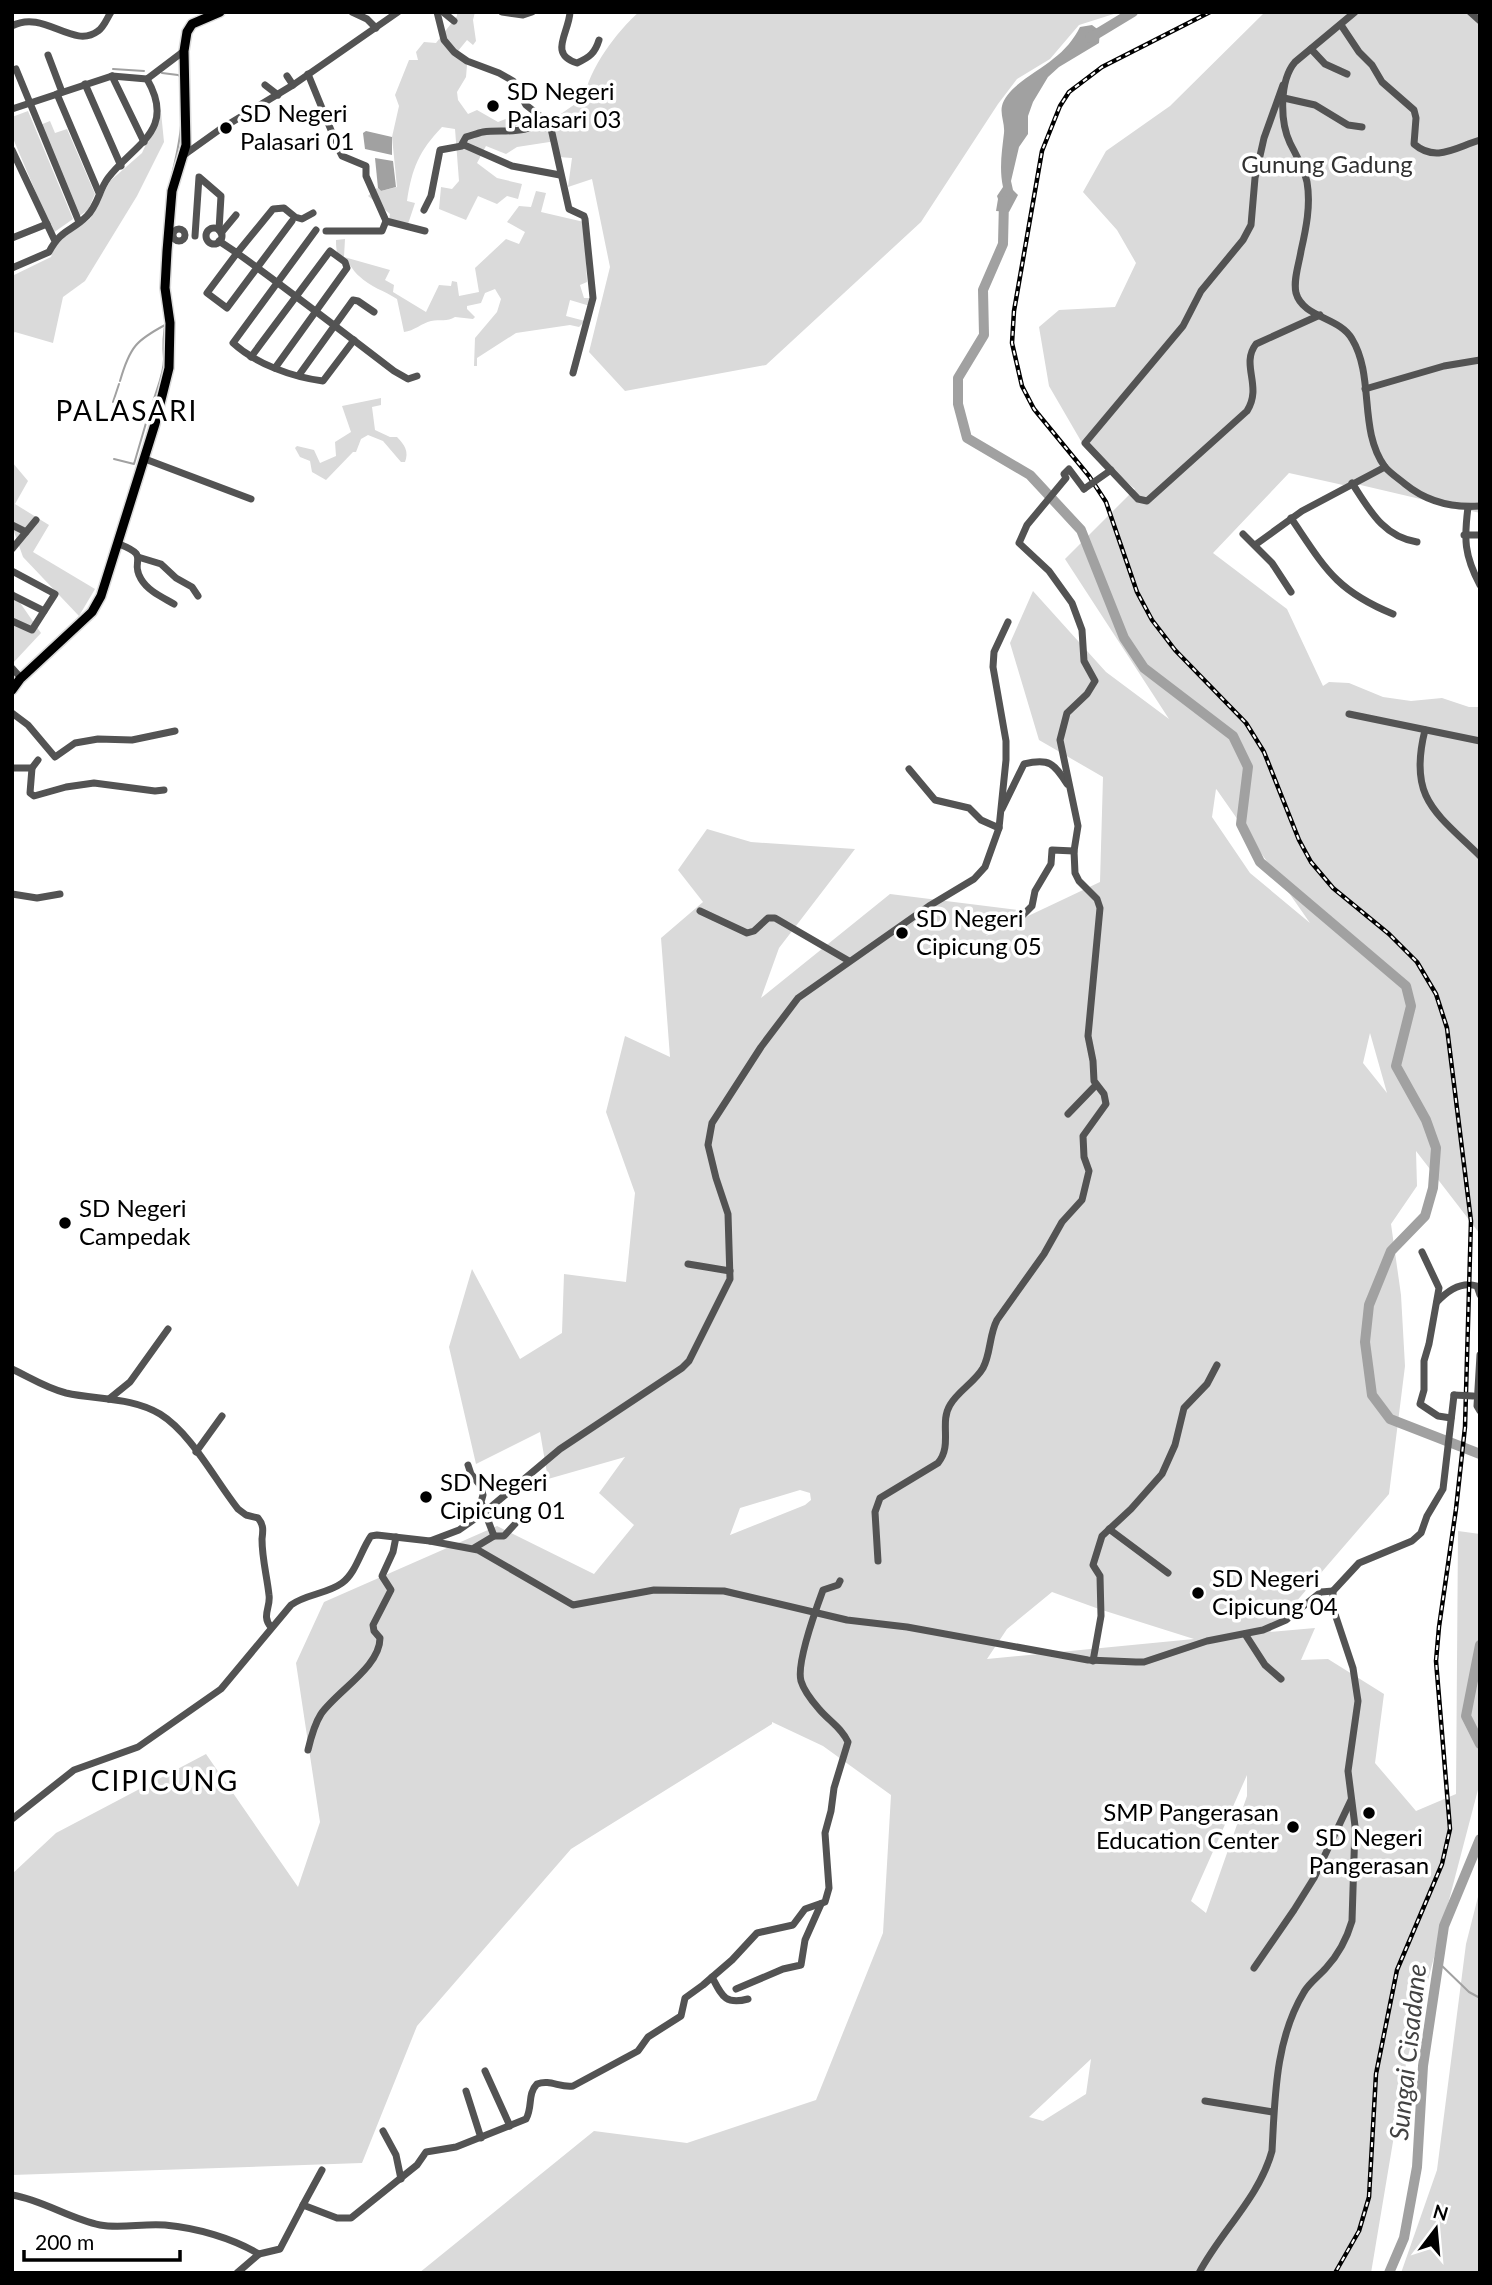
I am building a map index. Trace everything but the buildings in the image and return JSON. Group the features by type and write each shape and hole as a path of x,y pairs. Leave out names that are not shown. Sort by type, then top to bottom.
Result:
{"main road":[{"path":"12,690 21,678 92,612 101,596 119,544 169,368 170,323 166,288 172,191 184,155 187,125 184,51 187,32 192,24 220,12"}],"street":[{"path":"12,26 32,20 48,24 65,33 86,34 100,30 111,12"},
{"path":"352,12 367,19 376,28"},
{"path":"184,155 219,130 293,85 398,12"},
{"path":"437,12 444,40 454,52 467,61 513,81 524,103 552,129 569,209 585,219 593,298 573,373"},
{"path":"443,12 454,21"},
{"path":"502,12 523,15 532,12"},
{"path":"570,12 561,47 566,59 577,63 589,58 596,51 599,40"},
{"path":"1320,315 1256,344 1249,359 1255,394 1247,411 1147,500 1138,499 1085,443 1183,326 1201,291 1243,240 1251,225 1255,178 1264,138 1289,69 1355,12"},
{"path":"1470,12 1480,21"},
{"path":"1341,25 1386,87 1414,110 1414,144 1420,149 1431,154 1444,154 1480,140"},
{"path":"1311,49 1325,64 1347,74"},
{"path":"12,109 112,76 147,79 184,51"},
{"path":"48,55 99,194"},
{"path":"16,69 28,104 79,222"},
{"path":"309,74 342,156 366,166 366,176 386,221 382,231 326,231"},
{"path":"112,76 144,142"},
{"path":"287,76 293,85"},
{"path":"12,268 49,252 54,239 89,214 107,179 144,142 158,107 156,95 147,79"},
{"path":"85,84 121,166"},
{"path":"265,85 278,95"},
{"path":"1283,85 1287,134 1304,169 1308,193 1307,224 1297,268 1296,291 1302,303 1345,328 1352,338 1363,371 1369,422 1385,467 1413,491 1426,498 1468,507 1480,506"},
{"path":"1284,98 1315,105 1348,125 1362,127"},
{"path":"462,146 461,141 466,137 483,132 521,130 533,127 543,118"},
{"path":"424,211 431,197 440,150 462,146 517,168 560,176"},
{"path":"12,150 54,239"},
{"path":"12,174 21,171"},
{"path":"195,236 199,177 220,196 220,235"},
{"path":"292,221 226,308 207,293 272,209 284,208 302,219 313,213"},
{"path":"206,236 210,243 236,215"},
{"path":"386,221 425,231"},
{"path":"12,238 47,225"},
{"path":"206,236 211,229 237,253 408,379 417,376"},
{"path":"316,230 232,342 251,357 275,368 323,381 354,340"},
{"path":"171,234 178,242 184,240 185,236 206,236"},
{"path":"251,357 330,251 345,262 347,268 275,368"},
{"path":"299,375 354,300 374,312"},
{"path":"1364,389 1444,366 1480,360"},
{"path":"145,459 251,499"},
{"path":"1255,545 1291,518 1385,467"},
{"path":"878,1561 875,1512 880,1498 938,1463 943,1457 949,1406 982,1370 991,1332 997,1321 1062,1222 1082,1200 1089,1171 1084,1157 1083,1136 1106,1104 1104,1094 1096,1085 1087,1036 1100,908 1097,899 1077,877 1074,852 1078,826 1060,734 1067,713 1087,694 1095,681 1084,661 1082,630 1072,603 1049,571 1020,543 1023,531 1066,478 1064,474 1069,469 1084,489 1111,470"},
{"path":"1352,483 1383,527 1397,536 1417,542"},
{"path":"1468,507 1464,535 1469,562 1480,584"},
{"path":"1291,518 1333,578 1359,598 1393,614"},
{"path":"13,548 36,520"},
{"path":"12,524 26,532"},
{"path":"1242,534 1280,574 1291,592"},
{"path":"1464,535 1480,534"},
{"path":"119,544 135,551 142,580 158,595 174,604"},
{"path":"138,557 161,564 176,578 192,587 198,596"},
{"path":"12,571 55,594 32,630 12,621"},
{"path":"12,595 44,611"},
{"path":"430,1541 459,1530 560,1449 688,1363 728,1284 730,1271 728,1214 708,1145 712,1123 761,1047 797,998 929,906 980,874 985,867 999,828 1006,741 993,667 994,652 1008,622"},
{"path":"12,668 21,678"},
{"path":"12,713 28,724 55,757 75,743 98,739 132,740 175,731"},
{"path":"1349,714 1480,741"},
{"path":"1426,730 1419,762 1423,787 1442,819 1480,856"},
{"path":"37,760 32,768 30,793 34,796 94,783 164,790"},
{"path":"1001,813 1024,764 1052,764 1057,767 1069,787"},
{"path":"12,768 32,768"},
{"path":"909,769 935,800 969,808 981,820 999,828"},
{"path":"1018,920 1032,906 1035,891 1051,864 1052,850 1074,852"},
{"path":"12,894 37,898 60,894"},
{"path":"700,911 747,933 754,931 764,920 775,918 849,961"},
{"path":"1068,1114 1096,1085"},
{"path":"1422,1252 1439,1288 1424,1361 1424,1390 1420,1404 1451,1420"},
{"path":"688,1264 730,1271"},
{"path":"1435,1305 1450,1290 1462,1284 1477,1286 1480,1295"},
{"path":"109,1399 130,1381 168,1329"},
{"path":"1199,2273 1241,2212 1266,2169 1272,2151 1277,2070 1298,2003 1307,1988 1333,1959 1352,1921 1355,1826 1349,1764 1358,1701 1353,1668 1333,1608 1334,1591 1359,1563 1403,1545 1421,1533 1427,1516 1442,1492 1454,1395 1473,1396 1471,1406 1478,1408 1480,1355"},
{"path":"1093,1661 1101,1616 1100,1576 1093,1565 1101,1537 1162,1474 1175,1445 1184,1408 1207,1384 1217,1365"},
{"path":"12,1370 52,1389 131,1402 158,1413 178,1429 242,1513 258,1518 262,1523 262,1554 269,1597 266,1616 271,1627"},
{"path":"196,1452 222,1416"},
{"path":"468,1465 471,1474 479,1482 483,1495 481,1503 494,1536"},
{"path":"474,1548 494,1536 504,1536 515,1524"},
{"path":"1109,1529 1168,1573"},
{"path":"12,1819 74,1770 138,1747 220,1689 295,1602 333,1588 347,1578 372,1536 377,1535 474,1548 573,1605 640,1591 704,1590 747,1595 847,1620 907,1627 1093,1661 1144,1662 1198,1644 1276,1625 1321,1592 1334,1591"},
{"path":"308,1750 320,1716 334,1699 358,1678 380,1646 380,1638 373,1625 391,1590 382,1574 393,1552 396,1536"},
{"path":"303,2205 337,2218 351,2218 417,2165 426,2152 456,2147 526,2119 530,2111 530,2095 537,2084 549,2081 567,2087 573,2086 638,2051 648,2037 681,2015 684,1998 732,1960 757,1933 793,1925 802,1911 825,1902 828,1894 825,1829 848,1742 841,1730 809,1697 801,1681 803,1658 815,1612 825,1588 838,1585 841,1581"},
{"path":"1245,1634 1265,1665 1281,1679"},
{"path":"1254,1969 1314,1878 1351,1799"},
{"path":"737,1989 802,1964 805,1940 821,1904"},
{"path":"712,1977 728,2000 737,2002 748,1999"},
{"path":"485,2071 510,2126"},
{"path":"466,2091 481,2138"},
{"path":"1205,2101 1273,2112"},
{"path":"383,2131 396,2155 401,2179"},
{"path":"237,2273 259,2254 280,2249 284,2245 322,2171"},
{"path":"12,2194 97,2224 119,2227 180,2227 235,2241 259,2254"}],"green space":[{"path":"457,12 475,12 473,20 476,41 473,45 467,40 458,51 469,62 466,77 457,92 458,100 468,114 477,110 498,122 508,118 519,119 519,124 514,128 517,132 549,122 584,98 605,51 639,12 1120,12 1079,25 1050,59 1017,79 921,222 766,365 625,391 589,352 610,267 592,179 568,187 572,158 558,157 556,141 517,147 506,154 486,146 477,163 497,178 522,184 518,199 507,196 497,204 478,196 466,220 439,209 441,187 452,189 459,181 455,129 442,127 418,161 407,201 415,203 407,227 388,225 390,214 368,196 377,188 381,191 397,187 392,137 399,106 395,95 409,60 418,60 416,52 424,42 436,43 457,16"},
{"name":"Gunung Gadung","path":"1265,12 1480,12 1480,513 1352,483 1343,485 1289,473 1213,553 1287,609 1323,686 1329,682 1349,683 1383,697 1411,701 1442,698 1469,707 1480,707 1480,1234 1416,1151 1417,1186 1391,1224 1401,1295 1405,1366 1389,1494 1270,1632 1315,1628 1301,1660 1328,1659 1384,1694 1375,1763 1416,1811 1456,1794 1458,1531 1480,1534 1480,1782 1406,2064 1371,2273 419,2273 594,2131 687,2143 816,2100 883,1933 891,1795 823,1746 772,1722 571,1849 417,2026 362,2163 12,2175 12,1874 56,1833 206,1754 298,1887 320,1822 296,1663 324,1602 497,1526 594,1574 634,1525 599,1493 625,1457 548,1479 540,1432 476,1464 449,1347 472,1269 520,1359 562,1333 564,1274 626,1282 635,1193 606,1112 625,1036 670,1057 661,938 703,902 678,870 707,829 751,842 855,849 779,948 761,998 890,894 1018,910 986,936 1100,882 1103,777 1039,740 1010,643 1033,591 1106,672 1169,719 1065,559 1135,489 1085,448 1049,386 1039,327 1059,310 1115,307 1136,263 1117,230 1083,192 1106,151 1170,106","holes":["1216,789 1310,923 1250,873 1212,817","1370,1033 1387,1093 1363,1063","800,1490 810,1493 811,1500 805,1505 730,1535 740,1508","1052,1592 1194,1639 987,1659 1007,1629","1247,1775 1247,1796 1206,1913 1191,1901","1091,2059 1086,2094 1043,2121 1029,2117"]},
{"path":"28,111 73,219 53,233 12,136 12,117"},
{"path":"161,112 164,142 137,196 85,281 63,297 53,343 15,332 12,334 12,276 51,257 56,243 90,219 110,181 142,153"},
{"path":"50,121 55,133 67,129 95,194 88,210 78,217 40,125"},
{"path":"536,191 546,193 541,212 584,222 587,282 580,285 584,298 591,298 590,306 570,300 566,316 585,321 579,327 570,325 516,333 477,358 477,366 474,366 475,338 497,312 501,299 495,289 485,293 481,303 467,306 475,317 473,319 455,317 431,321 404,332 397,299 363,280 337,250 336,240 345,239 344,257 390,270 385,280 394,285 393,292 426,312 439,285 451,286 452,281 457,282 459,296 479,292 475,268 506,239 519,244 525,232 507,222 519,206 531,207"},
{"path":"381,398 381,405 372,407 375,430 400,440 406,452 405,462 401,462 383,441 368,435 361,439 356,452 326,480 312,472 310,461 300,457 295,448 297,446 314,450 320,463 336,456 335,442 351,432 342,406"},
{"path":"12,462 28,481 15,504 49,525 33,552 95,589 79,616 23,557 12,526"},
{"path":"12,583 16,597 41,633 13,663"},
{"path":"1480,1889 1480,2273 1401,2273 1437,2170 1466,1944"}],"shaded area":[{"path":"1092,25 1100,31 1099,43 1059,67 1048,77 1033,102 1028,116 1028,134 1019,147 1011,181 1013,190 1018,195 1009,212 996,211 997,196 1003,187 1002,109 1005,99 1016,86 1061,52 1080,27"},
{"path":"366,131 392,137 392,155 365,149 363,133"},
{"path":"375,158 393,161 396,187 381,191 378,188"}],"waterway":[{"name":"Sungai Cisadane","path":"1090,38 1133,12"},
{"path":"113,69 144,71"},
{"path":"162,73 181,77"},
{"path":"166,215 181,125"},
{"name":"Sungai Cisadane","path":"1004,201 1003,244 983,290 984,335 958,378 958,404 967,438 1030,475 1081,530 1124,638 1144,668 1233,736 1248,767 1241,824 1260,862 1406,986 1411,1006 1396,1066 1426,1120 1436,1148 1433,1188 1425,1216 1391,1251 1369,1305 1365,1342 1372,1395 1390,1419 1480,1454"},
{"path":"149,419 163,366 166,321"},
{"path":"120,381 131,352 141,340 165,325"},
{"path":"113,402 119,384"},
{"path":"114,459 134,464 146,423"},
{"name":"Sungai Cisadane","path":"1480,1645 1466,1716 1480,1744"},
{"name":"Sungai Cisadane","path":"1389,2273 1404,2238 1417,2167 1423,2066 1444,1926 1480,1839"},
{"path":"1439,1963 1469,1992 1480,1998"}],"railway":[{"path":"1210,12 1102,67 1069,92 1060,106 1042,151 1014,311 1012,343 1022,386 1034,409 1089,476 1106,502 1137,592 1152,620 1175,650 1246,723 1264,752 1299,840 1311,862 1333,888 1389,934 1417,962 1436,994 1447,1028 1471,1221 1465,1427 1436,1661 1450,1829 1442,1864 1397,1970 1376,2074 1369,2197 1359,2231 1335,2273"}],"place":[{"name":"SD Negeri Palasari 03","path":"493,106"},
{"name":"SD Negeri Palasari 01","path":"226,128"},
{"name":"SD Negeri Cipicung 05","path":"902,933"},
{"name":"SD Negeri Campedak","path":"65,1223"},
{"name":"SD Negeri Cipicung 01","path":"426,1497"},
{"name":"SD Negeri Cipicung 04","path":"1198,1593"},
{"name":"SD Negeri Pangerasan","path":"1369,1813"},
{"name":"SMP Pangerasan Education Center","path":"1293,1827"}],"district":[{"name":"PALASARI","path":"127,411"},
{"name":"CIPICUNG","path":"165,1781"}]}
